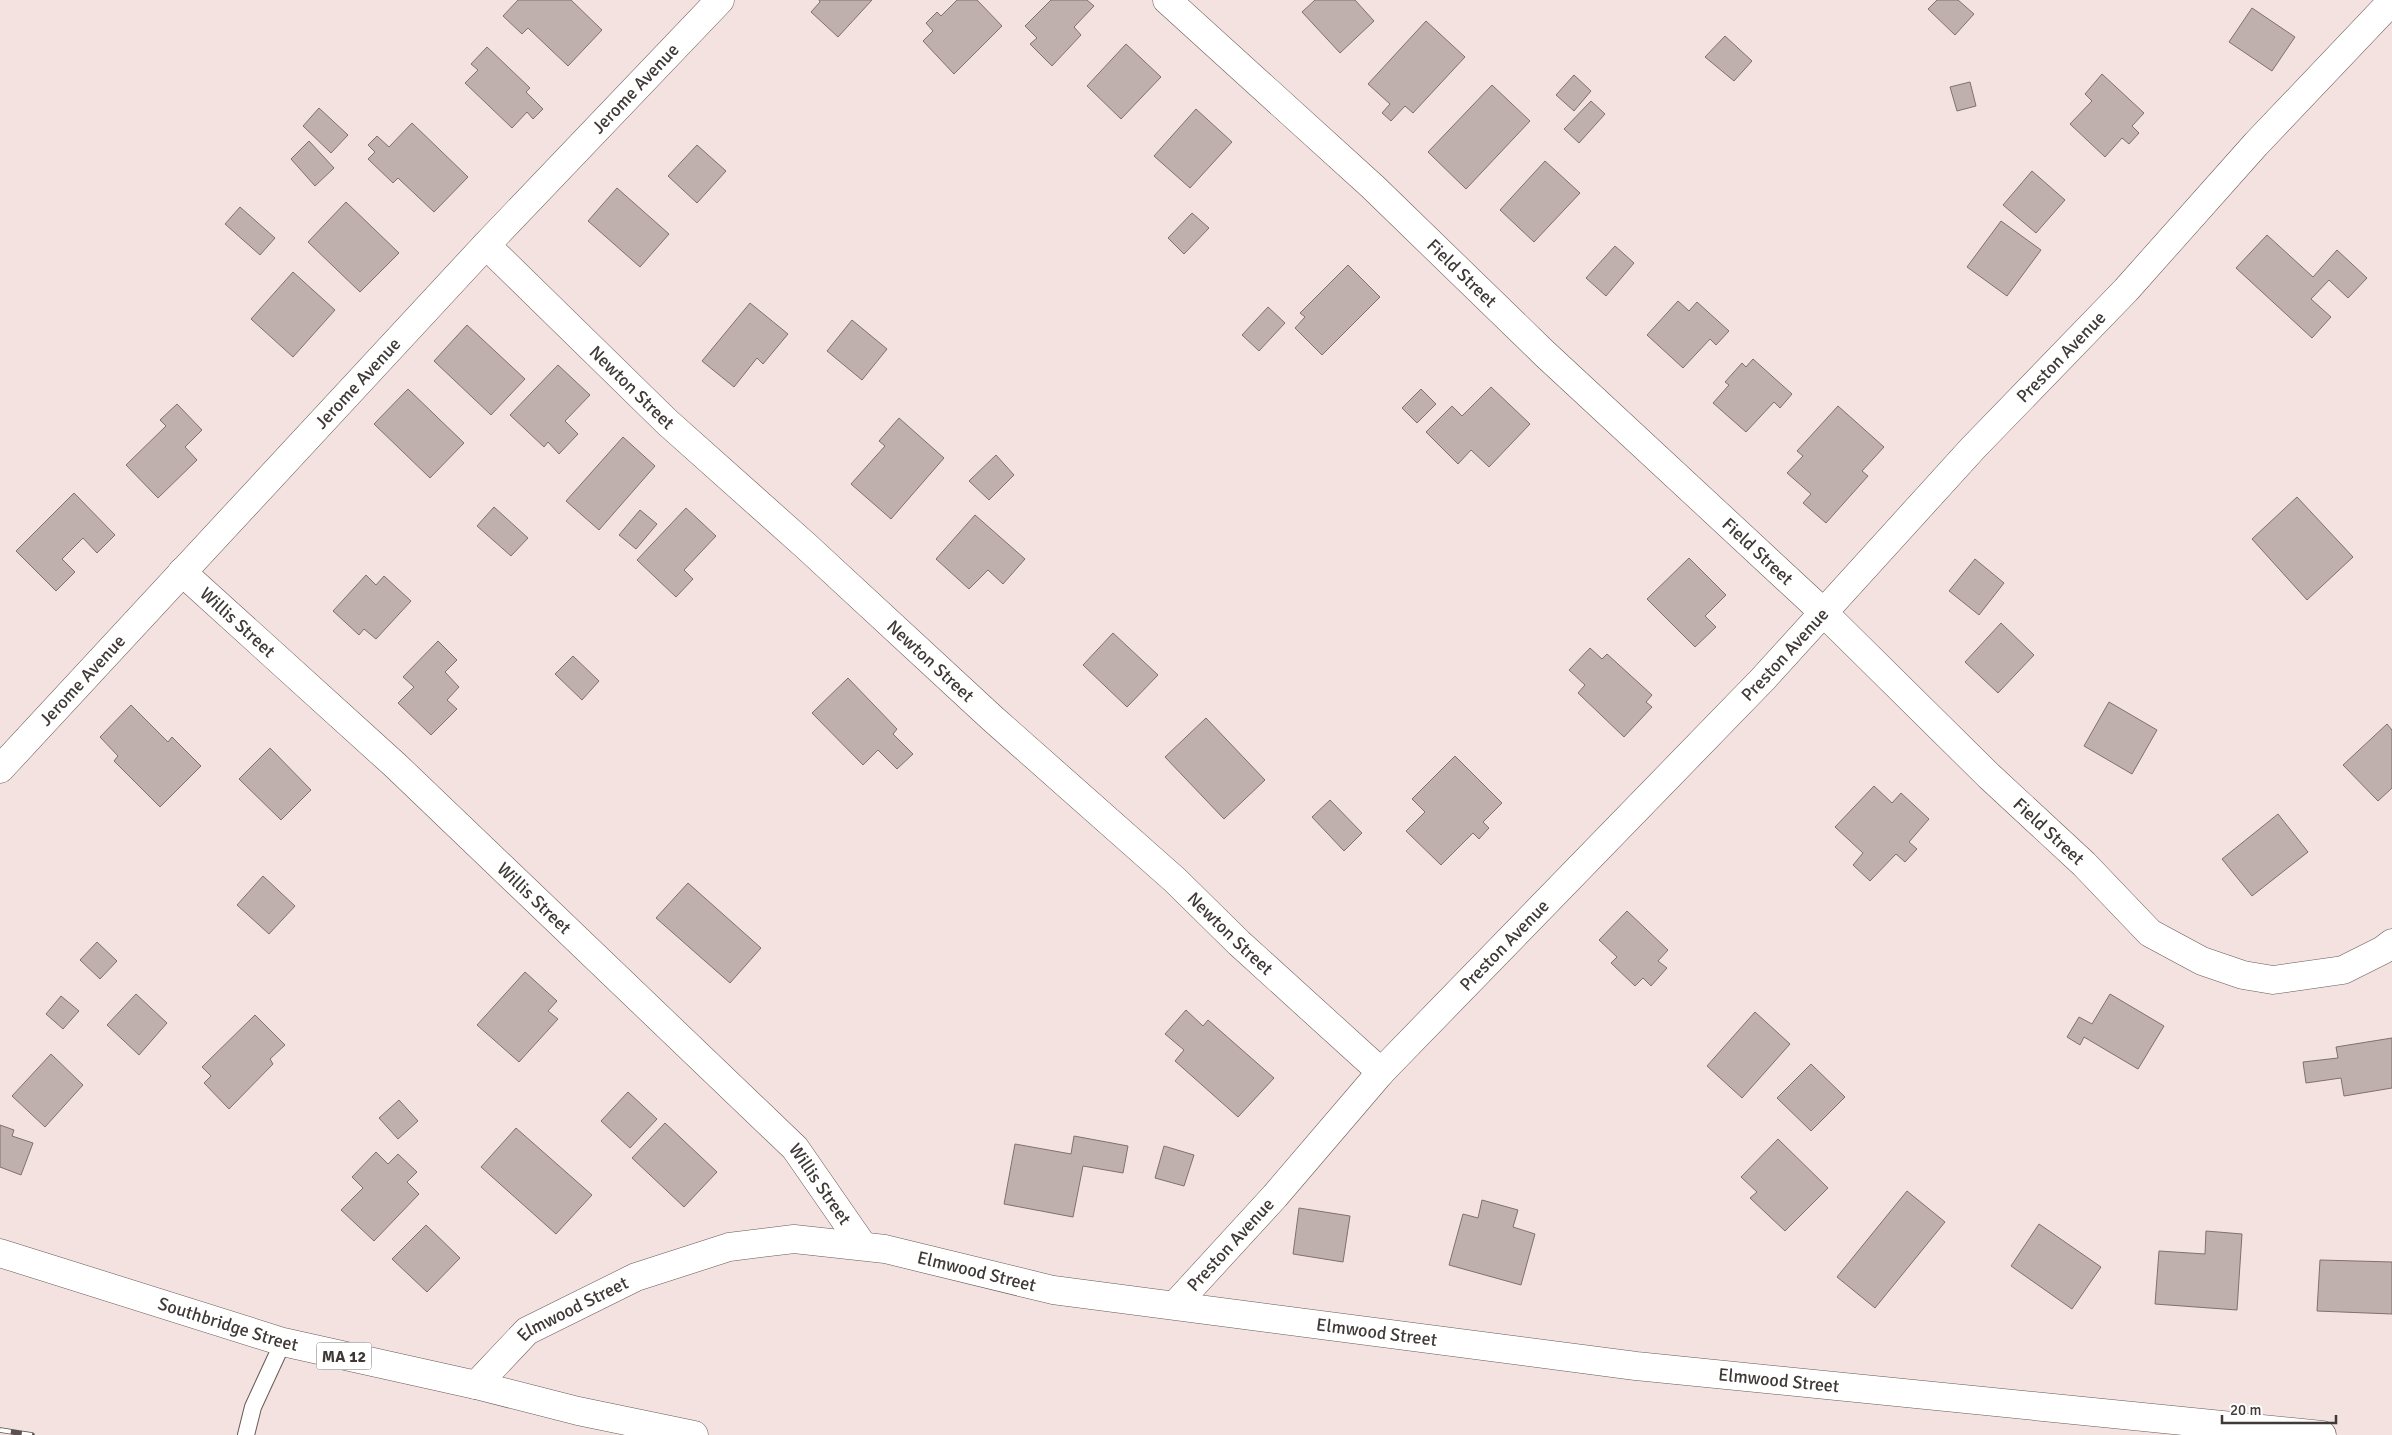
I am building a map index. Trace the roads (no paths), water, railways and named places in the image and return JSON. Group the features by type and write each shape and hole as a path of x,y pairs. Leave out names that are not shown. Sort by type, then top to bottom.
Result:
{"street":[{"name":"Jerome Avenue","path":"0,769 486,245 720,0"},
{"name":"Field Street","path":"1167,0 1373,187 1552,360 1823,612 1989,776 2084,864 2150,933 2202,961 2243,975 2273,980 2343,970 2383,950 2392,943"},
{"name":"Preston Avenue","path":"1175,1304 1275,1196 1381,1072 1763,679 1973,448 2126,290 2256,144 2392,0"},
{"name":"Newton Street","path":"486,245 668,422 992,718 1175,880 1239,943 1381,1072"},
{"name":"Willis Street","path":"182,572 394,765 795,1148 863,1246"},
{"name":"Elmwood Street","path":"476,1385 527,1331 636,1277 729,1247 794,1239 885,1249 1053,1290 1175,1304 1636,1366 2322,1435"},
{"name":"Southbridge Street","path":"0,1252 284,1342 476,1385 578,1411 694,1435"}],"lane":[{"path":"246,1435 253,1407 284,1342"}],"railway":[{"path":"0,1430 32,1435"}]}
